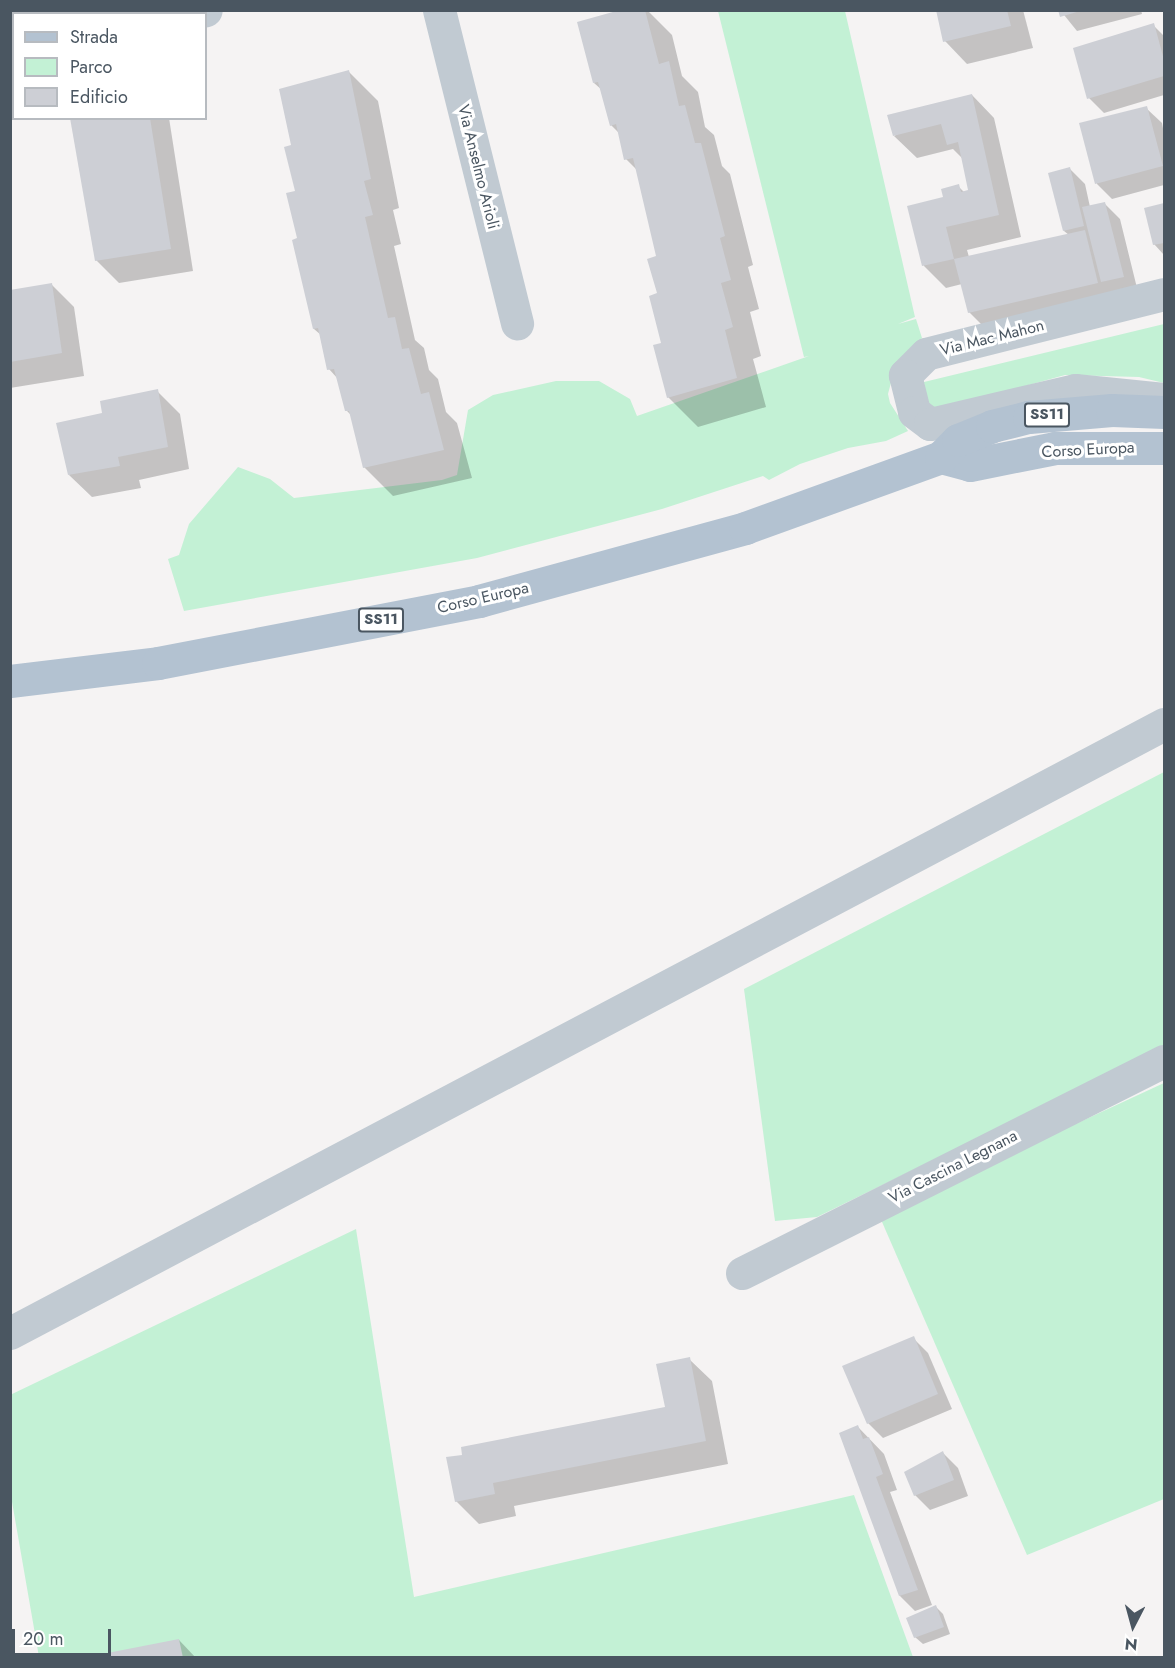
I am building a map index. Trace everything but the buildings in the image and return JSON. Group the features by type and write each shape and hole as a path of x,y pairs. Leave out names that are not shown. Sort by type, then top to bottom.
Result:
{"main road":[{"name":"Corso Europa","path":"10,681 158,663 478,601 745,528 941,458 958,440 1029,417 1112,410 1164,412"},
{"name":"Corso Europa","path":"941,458 970,465 1055,448 1164,448"}],"street":[{"name":"Via Anselmo Arioli","path":"440,10 517,323"},
{"name":"Via Mac Mahon","path":"1164,294 926,354 905,375 914,412 930,424 1075,390 1164,399"},
{"path":"10,1334 1164,724"},
{"name":"Via Cascina Legnana","path":"742,1273 1164,1060"}],"green space":[{"path":"718,11 845,11 915,317 898,324 916,319 922,338 894,371 888,394 890,403 908,431 886,441 848,448 800,464 769,480 763,476 662,509 477,558 184,611 168,559 179,555 189,524 238,467 270,479 294,498 442,480 457,475 468,410 493,395 556,381 599,381 630,399 637,416 809,356 804,357"},
{"path":"1164,324 1164,383 1139,377 1065,375 941,409 931,408 925,401 924,382"},
{"path":"1164,772 1164,1047 817,1217 775,1221 744,989"},
{"path":"1164,1083 1164,1499 1027,1555 879,1215"},
{"path":"356,1229 414,1597 854,1495 913,1657 39,1657 11,1496 10,1395"}]}
